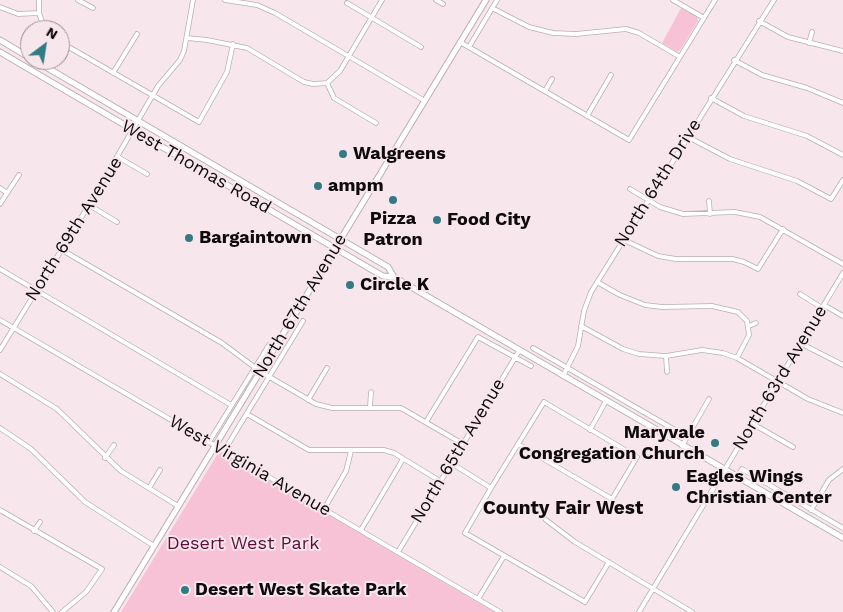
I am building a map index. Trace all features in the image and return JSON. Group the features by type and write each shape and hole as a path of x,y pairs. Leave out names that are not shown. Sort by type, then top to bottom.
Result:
{"main road":[{"name":"North 67th Avenue","path":"114,612 486,0"},
{"path":"0,40 20,52"},
{"name":"West Thomas Road","path":"0,52 335,249 383,276 394,277 843,538"},
{"path":"42,76 45,70"},
{"name":"West Thomas Road","path":"50,70 388,267 394,277"},
{"path":"108,115 113,106"}],"street":[{"path":"39,0 39,13 41,20"},
{"path":"78,0 93,8"},
{"name":"North 69th Avenue","path":"0,350 118,158 153,96 180,60 187,38 193,0"},
{"path":"225,0 257,5 275,13 425,101"},
{"path":"187,38 233,44 247,48 304,82 313,84 326,83 336,76 382,0"},
{"path":"436,0 443,4"},
{"path":"469,47 497,0"},
{"path":"674,0 704,18"},
{"path":"460,42 629,140 715,0"},
{"name":"North 64th Drive","path":"563,376 578,346 588,298 734,60 774,0"},
{"path":"347,3 421,47"},
{"path":"0,7 18,14 39,13"},
{"path":"492,8 523,25 553,33 576,34 626,29 639,33 680,57"},
{"path":"759,22 788,38 843,51"},
{"path":"809,43 812,32"},
{"path":"113,73 136,34"},
{"path":"70,48 198,122 227,72 233,44"},
{"path":"734,60 762,75 807,88 843,104"},
{"path":"587,116 611,75"},
{"path":"545,91 552,79"},
{"path":"326,83 334,98 376,123"},
{"path":"711,98 744,116 807,136 843,155"},
{"path":"688,137 730,159 797,181 831,200 843,180"},
{"path":"118,158 147,174"},
{"path":"0,204 18,175"},
{"path":"0,188 7,192"},
{"path":"630,189 648,200 677,213 747,214 760,217 783,228 843,264"},
{"path":"709,201 710,214"},
{"path":"89,205 117,222"},
{"path":"624,240 644,252 668,258 733,259 758,269 783,228"},
{"path":"62,250 222,343 260,372 308,400 321,406 332,408 401,408 463,444"},
{"path":"0,269 231,405"},
{"name":"North 63rd Avenue","path":"639,612 843,273"},
{"path":"597,282 620,295 645,305 662,307 700,305 732,309 744,316 749,326 749,334 737,358"},
{"path":"800,294 843,316"},
{"name":"West Virginia Avenue","path":"0,320 500,612"},
{"name":"North 67th Avenue","path":"224,451 303,321"},
{"path":"749,326 756,323"},
{"path":"582,326 623,349 639,354 666,356 702,350 737,358 808,400 843,414"},
{"path":"426,422 478,337 531,366"},
{"path":"800,343 843,365"},
{"name":"North 67th Avenue","path":"209,442 268,345"},
{"path":"533,348 687,437"},
{"name":"North 65th Avenue","path":"398,552 519,350"},
{"path":"666,356 666,372"},
{"path":"308,400 327,368"},
{"path":"0,374 57,409 105,458 121,471 178,506"},
{"path":"370,407 371,392"},
{"path":"682,446 709,399"},
{"path":"590,430 606,401"},
{"path":"518,444 612,499 637,458 544,402 518,444 465,533 585,602 609,562"},
{"path":"247,414 309,450 351,452 384,450 440,481"},
{"path":"753,424 793,447"},
{"path":"0,428 31,449 85,502 154,546"},
{"path":"105,458 114,445"},
{"path":"324,509 346,471 351,452"},
{"path":"361,530 403,459"},
{"path":"451,463 492,488"},
{"path":"811,510 829,480 842,469 840,464"},
{"path":"737,477 742,469 843,528"},
{"path":"149,488 160,470"},
{"path":"0,510 102,569 86,592 62,612"},
{"path":"546,520 559,531 692,612"},
{"path":"34,531 40,522"},
{"path":"478,600 504,556"},
{"path":"0,567 31,586 53,612"}],"green space":[{"path":"681,8 697,17 698,21 677,52 662,43"},
{"name":"Desert West Park","path":"221,453 494,612 121,612 217,455"}],"place":[{"name":"Walgreens","path":"343,154"},
{"name":"ampm","path":"318,186"},
{"name":"Pizza Patron","path":"393,200"},
{"name":"Food City","path":"437,220"},
{"name":"Bargaintown","path":"189,238"},
{"name":"Circle K","path":"350,285"},
{"name":"Maryvale Congregation Church","path":"715,443"},
{"name":"Eagles Wings Christian Center","path":"676,487"},
{"name":"Desert West Skate Park","path":"185,590"}],"district":[{"name":"County Fair West","path":"563,508"}]}
